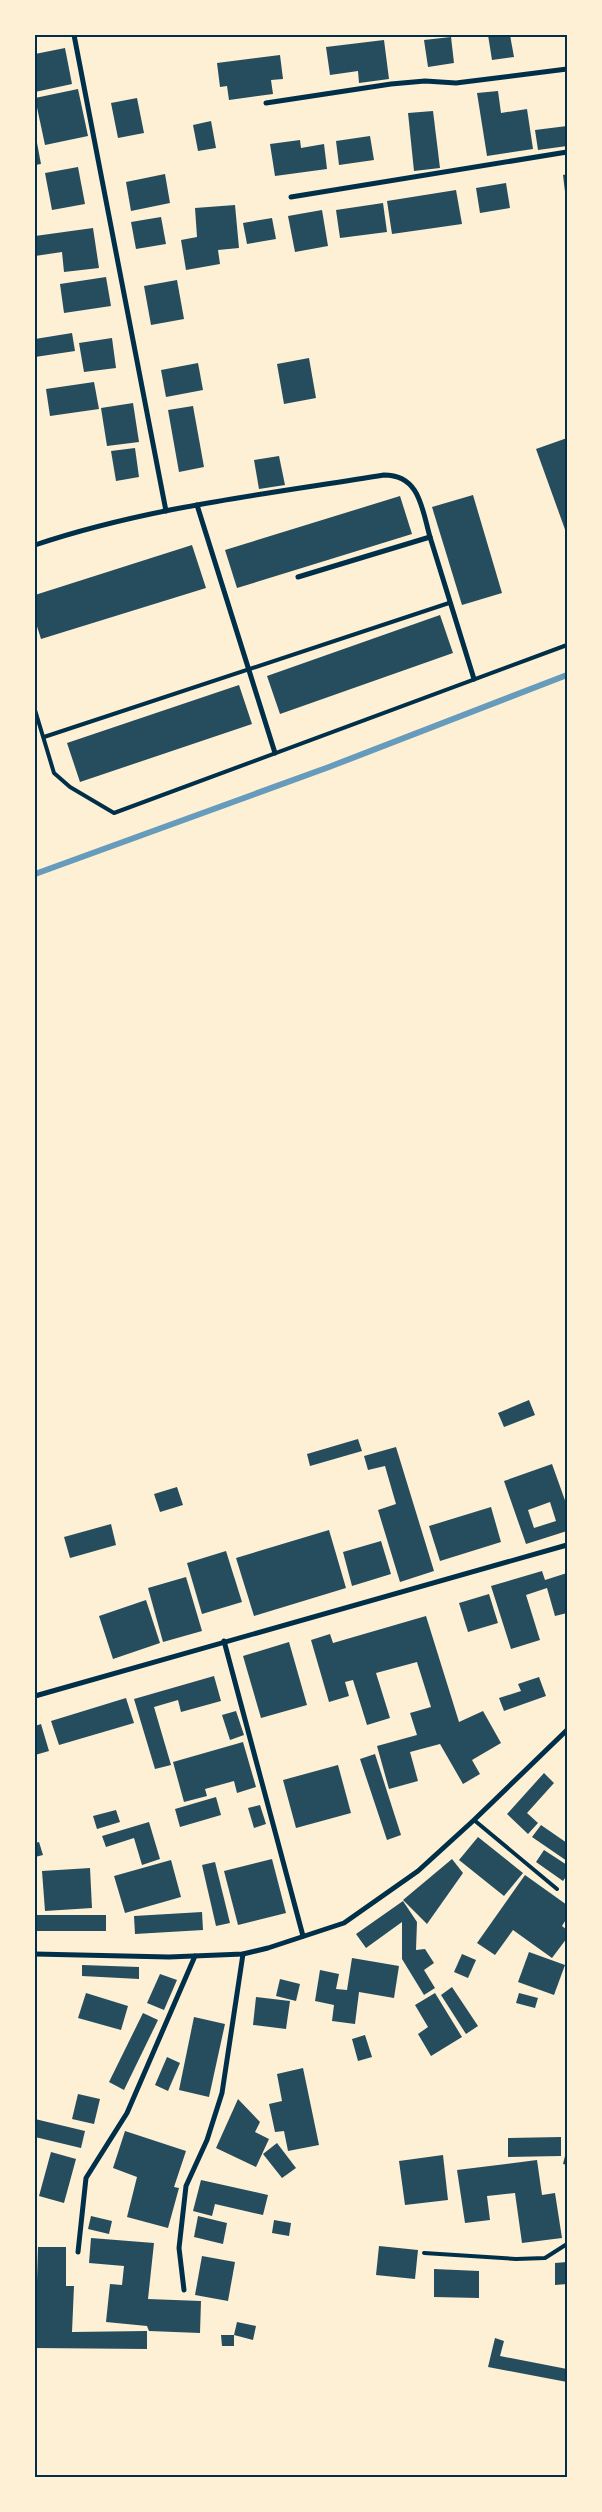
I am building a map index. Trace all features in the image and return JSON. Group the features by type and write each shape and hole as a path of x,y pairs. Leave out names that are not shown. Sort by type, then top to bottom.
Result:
{"street":[{"path":"74,35 166,510"},
{"path":"266,103 391,84 425,81 456,84 567,69"},
{"path":"291,197 567,152"},
{"path":"35,545 76,531 166,510 384,475 398,475 410,483 419,499 449,603 474,679"},
{"path":"197,505 275,753"},
{"path":"298,577 430,537"},
{"path":"35,1696 224,1640 567,1545"},
{"path":"224,1640 303,1936"},
{"path":"35,1954 195,1956 243,1954 344,1923 418,1871 567,1730"},
{"path":"184,2290 179,2248 184,2193 207,2140 222,2093 243,1954"},
{"path":"78,2252 86,2178 127,2113 195,1956"}],"lane":[{"path":"44,737 449,603"},
{"path":"35,710 54,773 70,787 114,813 567,645"},
{"path":"474,1820 557,1889"},
{"path":"424,2253 516,2260 545,2258 567,2244"}],"building":[{"path":"488,35 510,35 514,57 492,60"},
{"path":"451,37 454,63 428,67 424,40"},
{"path":"384,40 389,79 359,83 358,71 330,75 326,47"},
{"path":"65,48 72,84 35,92 35,54"},
{"path":"280,55 283,79 271,80 273,94 229,100 227,86 220,87 217,63"},
{"path":"78,89 88,136 45,145 35,98"},
{"path":"498,91 501,113 527,109 533,149 487,156 477,93"},
{"path":"137,98 144,133 118,138 111,103"},
{"path":"433,111 440,168 414,171 408,113"},
{"path":"211,121 216,148 198,151 193,125"},
{"path":"567,126 567,146 538,150 535,130"},
{"path":"35,132 41,164 35,165"},
{"path":"370,136 374,160 339,165 336,141"},
{"path":"300,140 301,148 324,144 327,169 275,176 270,144"},
{"path":"78,167 85,204 52,210 45,173"},
{"path":"165,174 170,203 131,211 126,182"},
{"path":"567,174 567,200 566,200 563,175"},
{"path":"506,183 510,208 480,213 476,188"},
{"path":"456,190 462,224 392,234 387,201"},
{"path":"383,203 387,232 340,238 336,210"},
{"path":"235,205 239,248 218,250 220,264 186,270 181,240 197,237 195,208"},
{"path":"322,210 328,246 295,252 288,216"},
{"path":"161,217 166,244 136,249 131,222"},
{"path":"272,218 276,239 247,244 243,223"},
{"path":"93,228 99,268 64,272 62,252 35,256 35,236"},
{"path":"106,277 111,306 64,313 60,284"},
{"path":"177,280 184,319 151,325 144,286"},
{"path":"72,333 75,351 35,357 35,339"},
{"path":"112,338 116,368 84,372 79,343"},
{"path":"309,358 316,398 284,404 277,364"},
{"path":"198,363 203,390 166,397 161,370"},
{"path":"94,382 99,409 50,416 46,389"},
{"path":"133,403 139,442 107,446 101,408"},
{"path":"193,406 204,467 179,472 168,410"},
{"path":"567,438 567,535 536,449"},
{"path":"135,448 139,477 116,481 111,451"},
{"path":"279,456 285,485 259,489 254,460"},
{"path":"473,495 502,593 462,605 432,507"},
{"path":"400,496 412,534 237,588 225,550"},
{"path":"192,545 206,588 41,639 35,620 35,595"},
{"path":"440,615 453,653 280,714 267,676"},
{"path":"239,685 252,724 80,782 67,743"},
{"path":"529,1400 535,1415 504,1427 498,1413"},
{"path":"358,1439 362,1451 310,1466 307,1454"},
{"path":"396,1447 434,1571 400,1582 378,1510 396,1504 385,1466 368,1470 364,1456"},
{"path":"552,1464 567,1506 567,1531 526,1544 504,1481","holes":["550,1502 556,1521 534,1528 528,1510"]},
{"path":"177,1487 183,1505 160,1512 154,1494"},
{"path":"491,1507 501,1542 440,1561 429,1526"},
{"path":"111,1524 116,1545 70,1558 64,1537"},
{"path":"329,1530 346,1588 254,1616 236,1558"},
{"path":"381,1541 391,1574 352,1586 343,1552"},
{"path":"226,1551 242,1602 202,1614 187,1563"},
{"path":"542,1571 545,1580 567,1573 567,1613 555,1616 547,1588 526,1595 540,1640 511,1649 491,1586"},
{"path":"186,1577 202,1631 163,1642 148,1588"},
{"path":"489,1594 498,1623 468,1632 459,1603"},
{"path":"146,1600 160,1643 113,1659 99,1616"},
{"path":"426,1616 459,1722 483,1711 501,1743 472,1760 480,1774 463,1784 440,1744 410,1752 418,1781 389,1789 377,1746 417,1735 410,1713 431,1707 417,1662 376,1673 390,1718 367,1725 353,1680 345,1682 349,1696 329,1702 311,1640 330,1634 333,1643"},
{"path":"289,1642 307,1705 261,1718 243,1656"},
{"path":"214,1676 221,1701 181,1712 178,1700 154,1707 171,1765 155,1769 134,1699"},
{"path":"539,1677 546,1696 504,1711 499,1698 521,1691 518,1684"},
{"path":"126,1698 134,1723 59,1745 51,1721"},
{"path":"236,1711 244,1735 230,1740 222,1715"},
{"path":"41,1724 49,1751 35,1755 35,1726"},
{"path":"243,1742 256,1787 237,1793 234,1781 205,1789 207,1796 184,1802 173,1762"},
{"path":"375,1754 401,1835 387,1840 360,1759"},
{"path":"338,1765 351,1813 296,1828 283,1780"},
{"path":"544,1773 554,1783 527,1813 538,1823 528,1834 507,1814"},
{"path":"216,1797 221,1815 180,1827 175,1809"},
{"path":"260,1805 266,1824 254,1828 248,1808"},
{"path":"116,1810 120,1822 97,1829 93,1816"},
{"path":"149,1822 160,1859 142,1865 134,1838 106,1847 102,1836"},
{"path":"541,1825 567,1843 567,1861 532,1837"},
{"path":"478,1837 523,1873 504,1896 459,1860"},
{"path":"39,1842 43,1855 35,1857 35,1843"},
{"path":"544,1850 567,1865 567,1875 563,1881 536,1862"},
{"path":"272,1859 286,1913 238,1925 224,1871"},
{"path":"452,1859 463,1873 427,1924 403,1900"},
{"path":"171,1860 181,1897 125,1913 114,1876"},
{"path":"215,1862 230,1923 216,1926 202,1865"},
{"path":"90,1868 92,1908 45,1911 42,1871"},
{"path":"525,1875 567,1905 567,1918 562,1926 567,1930 567,1938 552,1958 513,1930 495,1955 477,1943"},
{"path":"403,1901 417,1922 416,1950 425,1949 434,1963 424,1970 435,1988 424,1995 402,1959 402,1922 366,1948 356,1934"},
{"path":"202,1912 203,1930 135,1934 134,1916"},
{"path":"35,1915 106,1915 106,1931 35,1931"},
{"path":"529,1952 565,1965 554,1995 518,1982"},
{"path":"462,1954 476,1960 468,1978 454,1972"},
{"path":"352,1958 399,1966 394,1998 359,1992 355,2024 332,2021 334,2005 315,2001 320,1970 339,1974 336,1989 347,1990"},
{"path":"82,1965 139,1967 139,1979 82,1976"},
{"path":"160,1974 177,1980 164,2010 147,2003"},
{"path":"280,1979 300,1984 296,2001 276,1996"},
{"path":"452,1987 478,2026 466,2034 441,1995"},
{"path":"86,1993 128,2006 121,2030 78,2018"},
{"path":"435,1993 462,2037 431,2056 418,2034 428,2027 415,2005"},
{"path":"519,1993 538,1998 535,2008 516,2003"},
{"path":"256,1997 290,2001 286,2029 253,2025"},
{"path":"143,2013 158,2020 124,2090 109,2082"},
{"path":"194,2017 225,2024 209,2097 179,2090"},
{"path":"365,2035 372,2057 358,2061 352,2039"},
{"path":"167,2057 180,2063 168,2091 155,2085"},
{"path":"303,2068 319,2145 288,2151 284,2131 275,2132 269,2104 282,2101 277,2074"},
{"path":"78,2094 100,2099 94,2124 72,2119"},
{"path":"238,2099 260,2122 255,2132 269,2139 256,2167 216,2148"},
{"path":"35,2119 85,2131 81,2148 35,2137"},
{"path":"125,2131 186,2151 174,2187 179,2188 168,2228 127,2217 137,2177 113,2168"},
{"path":"561,2137 561,2156 508,2157 508,2138"},
{"path":"277,2143 296,2168 282,2178 263,2154"},
{"path":"567,2148 567,2165 563,2164"},
{"path":"51,2152 76,2159 64,2203 39,2196"},
{"path":"443,2155 448,2200 405,2205 399,2161"},
{"path":"537,2160 542,2195 555,2193 562,2238 522,2243 515,2193 487,2196 490,2220 465,2223 457,2170"},
{"path":"201,2180 268,2195 263,2215 215,2204 212,2216 193,2211"},
{"path":"91,2216 112,2221 109,2234 88,2229"},
{"path":"198,2216 227,2223 223,2244 194,2237"},
{"path":"274,2220 291,2223 289,2236 272,2233"},
{"path":"91,2238 154,2243 148,2299 201,2301 200,2333 149,2331 147,2326 106,2322 110,2284 122,2285 124,2266 89,2263"},
{"path":"379,2246 418,2250 415,2279 376,2275"},
{"path":"38,2247 66,2247 66,2286 74,2286 72,2332 147,2331 147,2349 35,2348"},
{"path":"202,2256 235,2262 228,2301 195,2295"},
{"path":"567,2262 567,2284 555,2285 555,2263"},
{"path":"434,2269 479,2271 479,2298 434,2297"},
{"path":"237,2322 256,2326 253,2340 234,2335"},
{"path":"221,2335 234,2335 234,2346 222,2346"},
{"path":"495,2338 504,2341 500,2356 567,2369 567,2382 488,2367"}],"waterway":[{"path":"35,874 329,767 567,675"}]}
